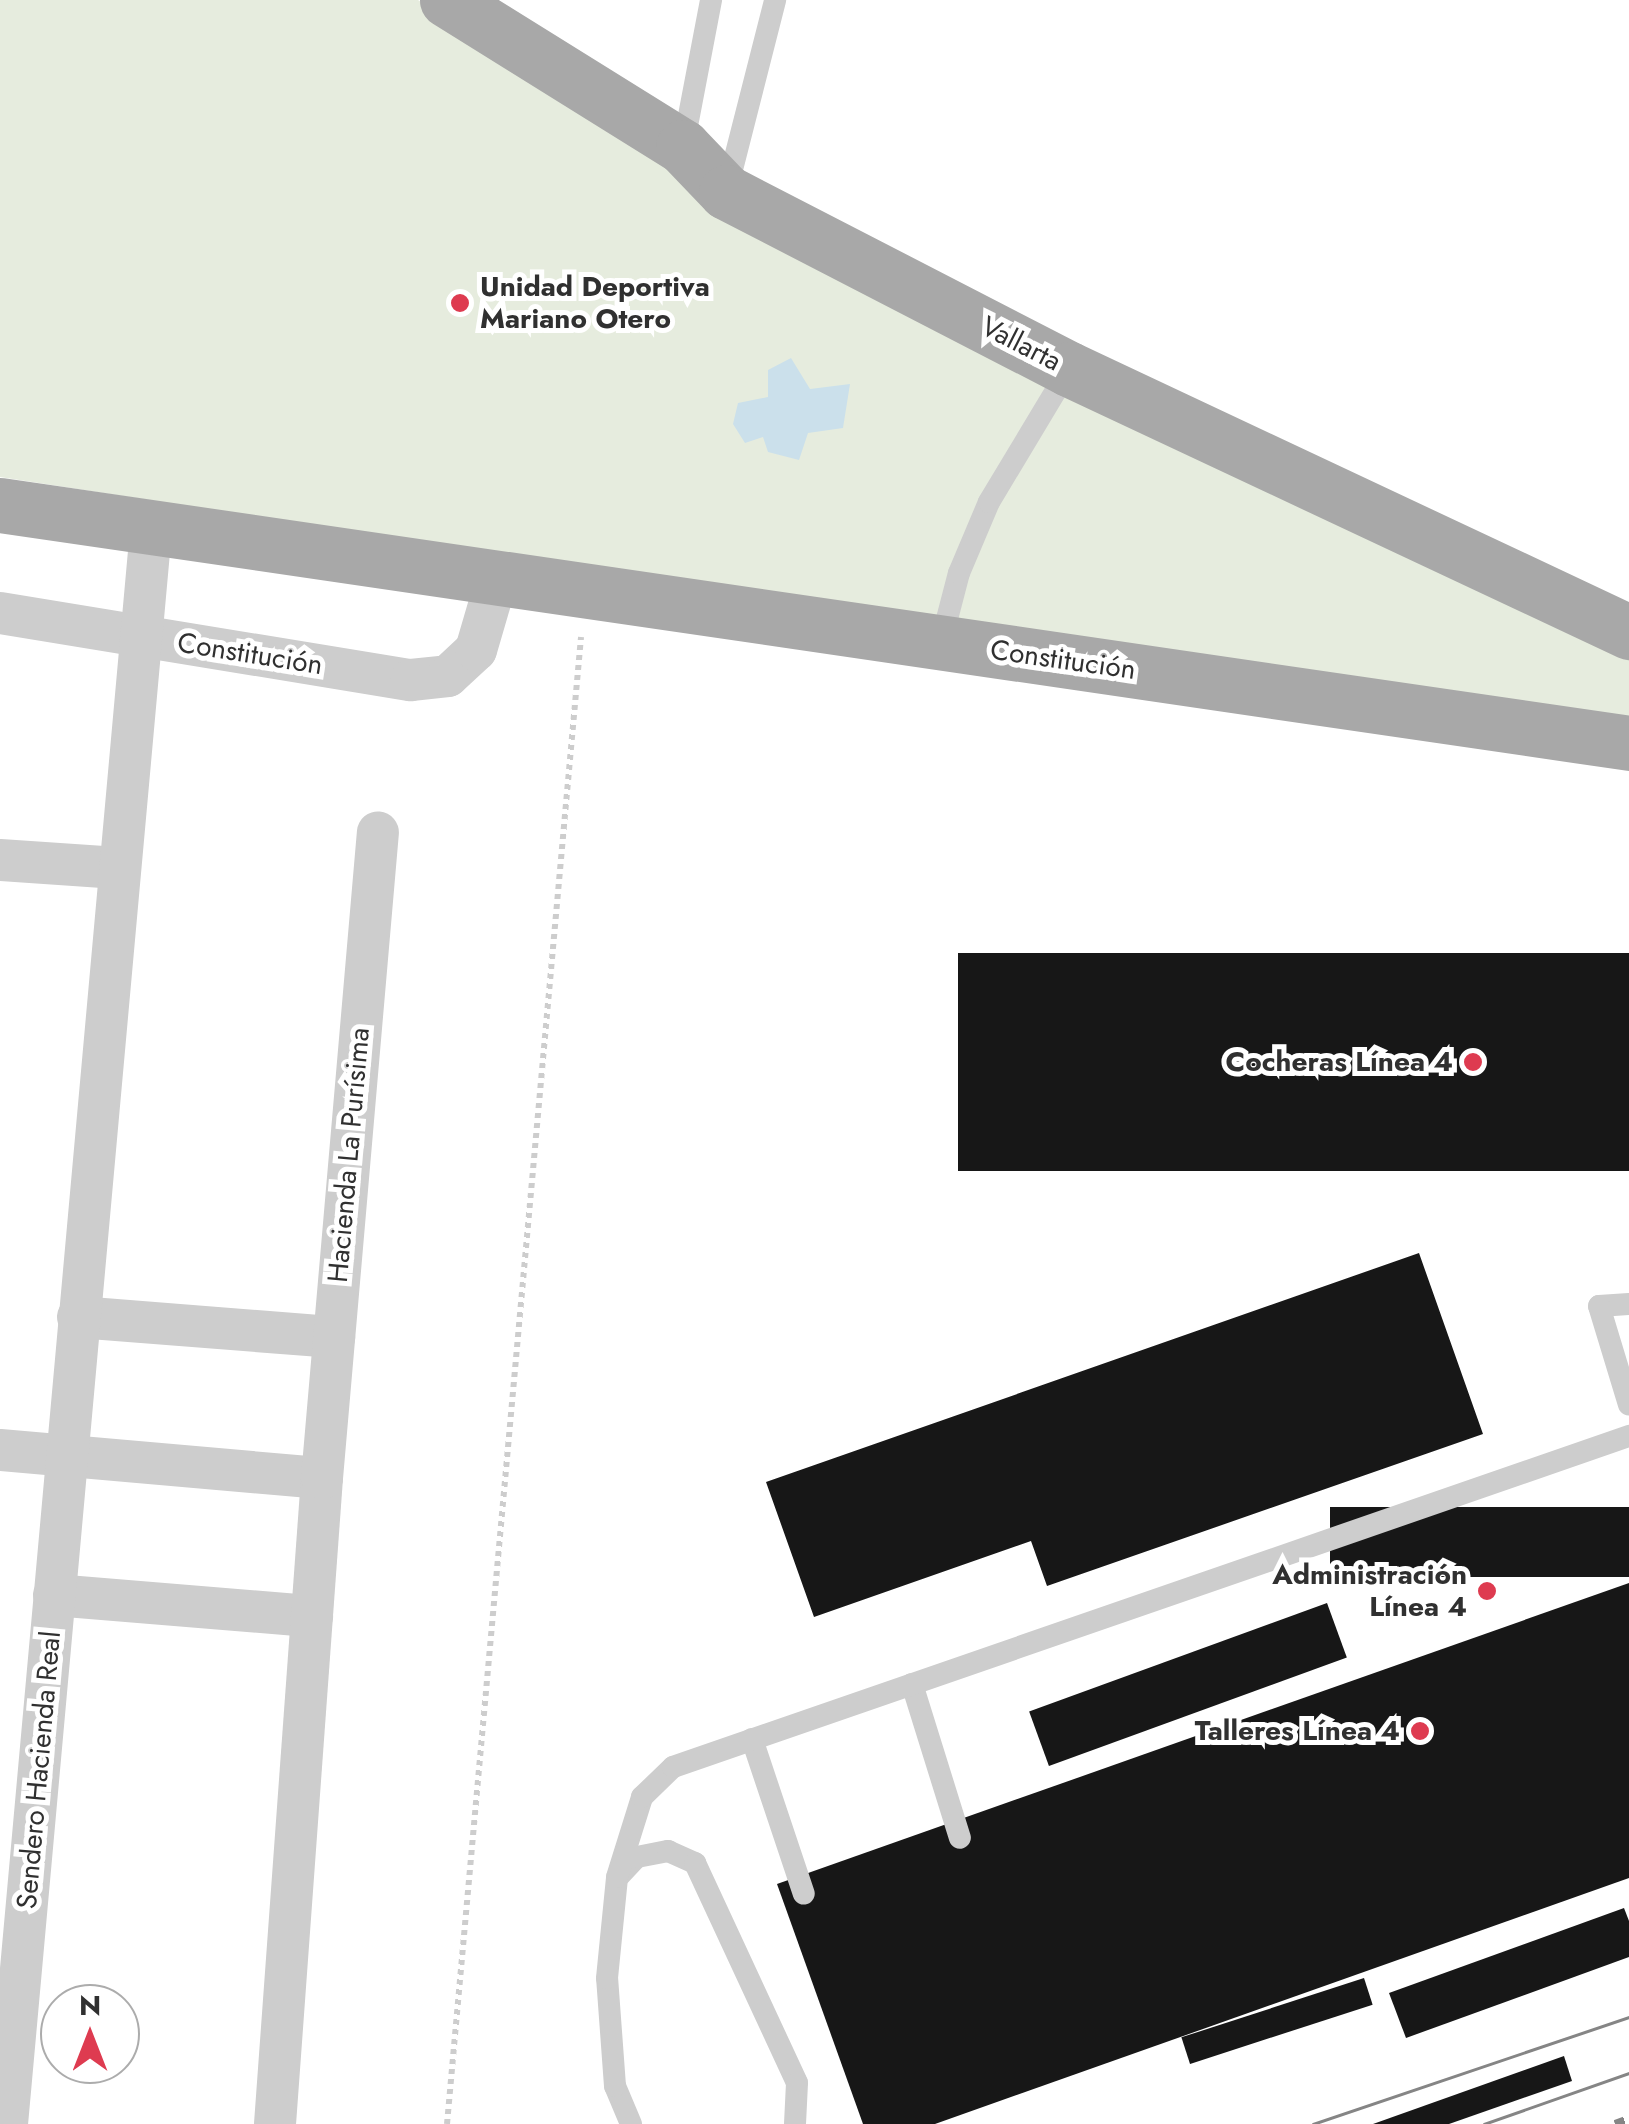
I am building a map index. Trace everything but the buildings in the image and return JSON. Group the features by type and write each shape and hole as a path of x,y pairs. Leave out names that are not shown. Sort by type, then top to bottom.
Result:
{"main road":[{"name":"Vallarta","path":"446,0 683,147 726,192 1069,369 1629,632"},
{"name":"Constitución","path":"0,506 1629,743"}],"street":[{"name":"Sendero Hacienda Real","path":"7,2124 151,528"},
{"name":"Constitución","path":"0,613 411,680 448,676 476,650 498,578"},
{"name":"Hacienda La Purísima","path":"275,2124 322,1478 378,832"},
{"path":"0,860 118,868"},
{"path":"78,1317 334,1337"},
{"path":"0,1450 322,1478"},
{"name":"Sendero Hacienda Real","path":"54,1595 312,1616"}],"lane":[{"path":"683,147 711,0"},
{"path":"726,192 775,0"},
{"path":"941,642 959,573 989,502 1069,369"},
{"path":"1629,1304 1599,1306 1629,1405"},
{"path":"631,2124 615,2086 606,1978 617,1878 642,1796 672,1767 1629,1436"},
{"path":"912,1684 960,1838"},
{"path":"752,1740 804,1894"},
{"path":"617,1878 637,1857 668,1851 695,1863 797,2083 795,2124"}],"path":[{"path":"446,2124 585,590"}],"shaded area":[{"name":"Unidad Deportiva Mariano Otero","path":"0,0 418,0 671,160 1629,650 1629,729 0,477"}],"water":[{"path":"791,358 810,389 850,384 843,428 808,433 799,460 768,452 763,437 745,443 733,424 738,403 768,397 768,370"}],"tram line":[{"path":"1313,2124 1629,2017"},
{"path":"1484,2124 1629,2073"}],"railway":[{"path":"1615,2124 1629,2119"}],"place":[{"name":"Unidad Deportiva Mariano Otero","path":"460,303"},
{"name":"Cocheras Línea 4","path":"1473,1062"},
{"name":"Administración Línea 4","path":"1487,1591"},
{"name":"Talleres Línea 4","path":"1420,1731"}]}
